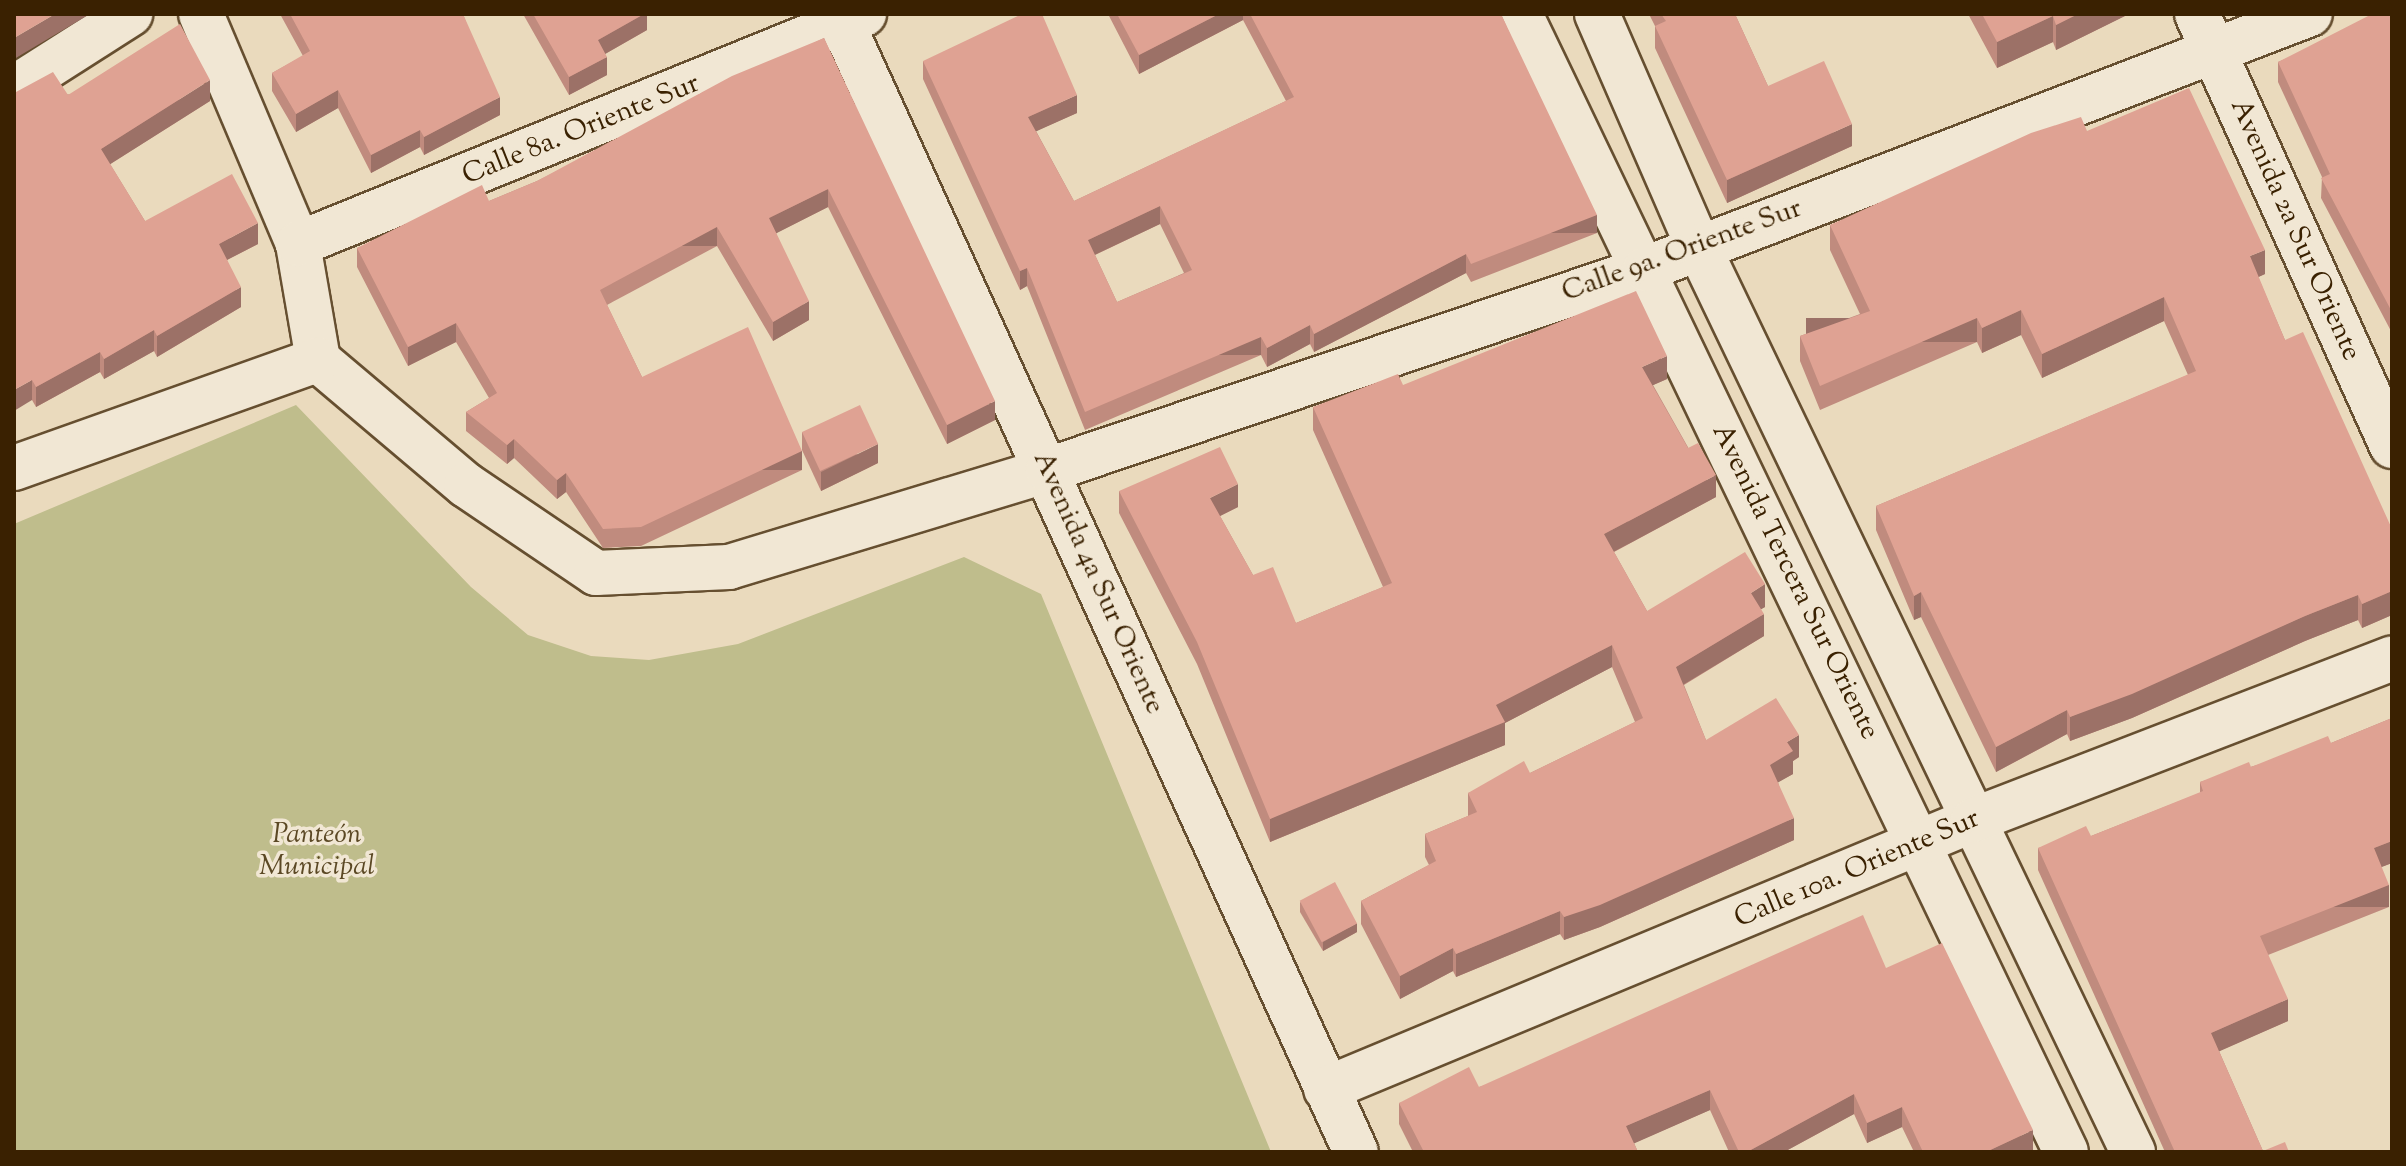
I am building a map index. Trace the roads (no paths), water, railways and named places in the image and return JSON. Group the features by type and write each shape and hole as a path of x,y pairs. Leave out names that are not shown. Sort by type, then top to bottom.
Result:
{"street":[{"path":"14,88 130,14"},
{"path":"14,468 318,360 298,244 201,14"},
{"name":"Avenida Tercera Sur Oriente","path":"1520,14 2066,1152"},
{"name":"Avenida Tercera Sur Oriente","path":"1597,14 1698,246 2133,1152"},
{"name":"Calle 9a. Oriente Sur","path":"318,360 466,485 596,573 729,567 1048,470 1645,269 2206,33 2310,14"},
{"name":"Calle 8a. Oriente Sur","path":"298,244 848,17"},
{"name":"Avenida 4a Sur Oriente","path":"848,17 1048,470 1356,1152"},
{"name":"Avenida 2a Sur Oriente","path":"2206,33 2392,446"},
{"name":"Calle 10a. Oriente Sur","path":"1326,1089 1920,845 1973,820 2392,658"}],"park label":[{"name":"Panteón Municipal","path":"317,851"}]}
